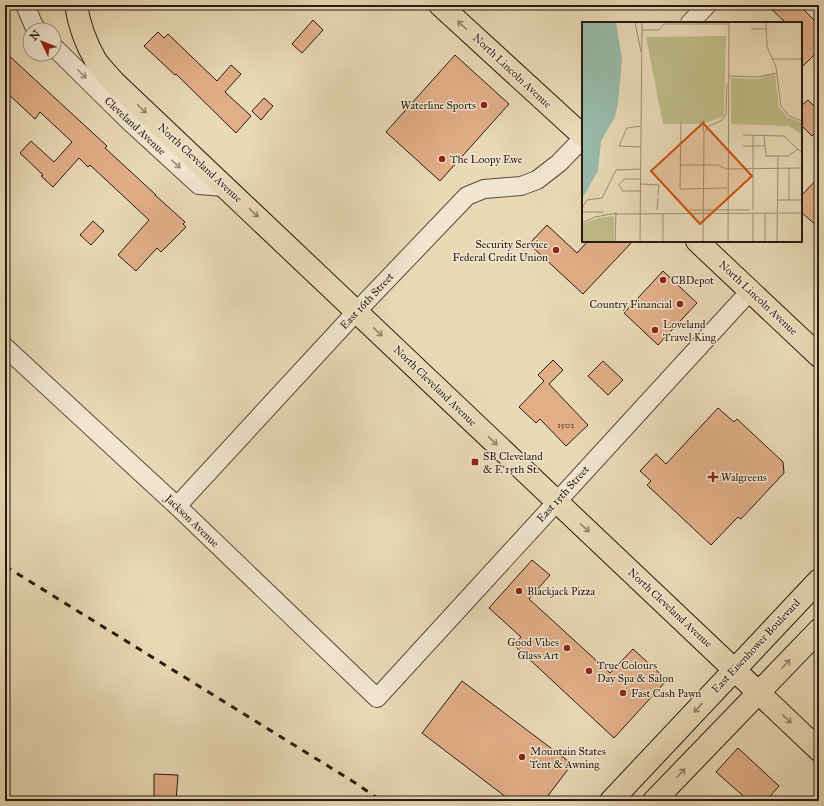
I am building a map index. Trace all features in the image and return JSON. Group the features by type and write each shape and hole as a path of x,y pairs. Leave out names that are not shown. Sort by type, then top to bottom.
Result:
{"highway":[{"name":"North Cleveland Avenue","path":"76,5 88,46 101,67 114,82 819,750"},
{"name":"North Lincoln Avenue","path":"440,5 582,136"},
{"name":"North Lincoln Avenue","path":"697,242 819,356"},
{"name":"East Eisenhower Boulevard","path":"611,801 819,580"},
{"path":"654,801 819,630"}],"street":[{"path":"25,5 32,22"},
{"path":"691,22 707,5"},
{"name":"Cleveland Avenue","path":"62,55 128,120 199,185 225,186"},
{"name":"East 16th Street","path":"177,506 357,311 467,196 484,189 521,186 538,180 559,162 582,138"},
{"name":"East 15th Street","path":"377,698 750,291"},
{"name":"Jackson Avenue","path":"5,347 177,506 377,698"}],"building":[{"path":"767,5 799,5 819,25 819,50 802,67 802,22 785,22"},
{"path":"313,20 323,30 302,53 292,44"},
{"path":"158,32 164,38 168,34 217,81 231,65 241,74 225,92 251,116 236,133 176,74 175,75 144,46"},
{"path":"5,52 107,146 105,148 185,222 183,224 186,227 161,252 157,248 136,271 118,255 149,220 90,165 88,167 79,158 53,187 20,153 31,141 54,162 72,142 40,112 35,119 5,91"},
{"path":"455,55 509,104 440,181 386,132"},
{"path":"264,98 273,106 261,120 252,111"},
{"path":"808,100 819,111 819,129 812,136 802,126 802,105"},
{"path":"819,177 819,228 802,213 802,195"},
{"path":"93,221 104,231 91,245 80,235"},
{"path":"547,225 577,253 587,242 632,242 583,294 529,244"},
{"path":"663,271 697,303 658,345 624,313"},
{"path":"553,360 563,370 549,384 588,425 566,446 540,419 536,423 519,407 544,381 538,375"},
{"path":"603,361 623,380 608,395 588,376"},
{"name":"Walgreens","path":"718,408 734,422 737,419 783,462 784,473 741,519 738,517 711,545 647,485 651,481 640,471 656,454 666,464"},
{"path":"532,560 550,575 529,599 610,673 633,649 667,680 614,738 514,645 521,637 489,608"},
{"path":"462,681 572,764 544,801 511,801 422,733"},
{"path":"738,748 779,786 766,801 749,801 716,772"},
{"path":"154,774 178,775 176,801 154,801"}],"railway":[{"path":"5,566 357,784 381,801"}],"place":[{"name":"Waterline Sports","path":"484,105"},
{"name":"The Loopy Ewe","path":"442,159"},
{"name":"Security Service Federal Credit Union","path":"556,250"},
{"name":"CBDepot","path":"663,280"},
{"name":"Country Financial","path":"680,304"},
{"name":"Loveland Travel King","path":"655,330"},
{"name":"SB Cleveland & E 15th St.","path":"475,462"},
{"name":"Walgreens","path":"713,477"},
{"name":"Blackjack Pizza","path":"519,591"},
{"name":"Good Vibes Glass Art","path":"567,648"},
{"name":"True Colours Day Spa & Salon","path":"589,671"},
{"name":"Fast Cash Pawn","path":"623,693"},
{"name":"Mountain States Tent & Awning","path":"522,757"}]}
